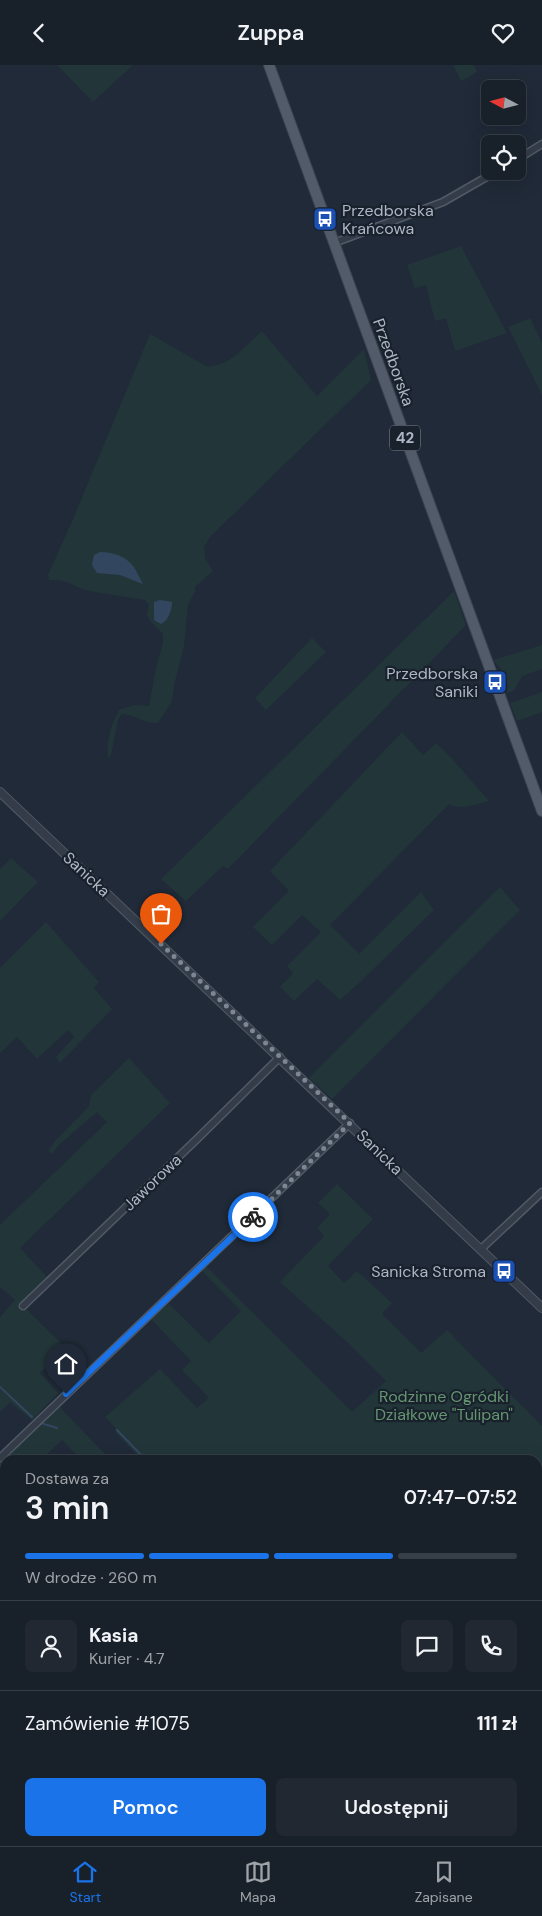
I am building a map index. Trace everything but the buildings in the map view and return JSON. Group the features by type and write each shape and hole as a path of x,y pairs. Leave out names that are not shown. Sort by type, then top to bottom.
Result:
{"main road":[{"name":"Przedborska","path":"268,65 542,811"}],"street":[{"path":"526,154 542,144"},
{"path":"334,243 444,202 482,180"},
{"name":"Sanicka","path":"0,792 350,1123 542,1308"},
{"name":"Jaworowa","path":"23,1306 280,1057"},
{"path":"3,1455 350,1123"},
{"path":"482,1249 542,1192"}],"green space":[{"path":"57,65 133,65 93,102"},
{"path":"453,65 474,65 477,72 461,81"},
{"path":"461,246 507,333 455,351 446,318 435,321 426,285 415,288 407,265"},
{"path":"530,318 542,343 542,395 508,327"},
{"path":"262,331 317,396 364,349 371,380 210,537 204,547 205,558 213,571 195,587 188,605 184,646 172,701 158,723 147,722 122,714 118,719 111,755 108,758 110,733 119,710 134,705 149,706 163,643 163,634 150,621 147,614 149,605 145,600 89,591 66,582 49,580 48,575 150,334 206,366 214,366 236,355"},
{"path":"454,591 466,625 228,869 223,866 186,901 161,879"},
{"path":"312,638 326,652 266,710 255,698"},
{"path":"542,645 542,669 522,676 514,691 507,693 508,688 505,675 493,660"},
{"path":"542,692 542,712 517,721 510,703"},
{"path":"402,732 423,755 436,743 489,801 464,807 449,804 330,925 359,954 421,892 434,910 340,1000 317,979 294,1001 280,987 293,973 287,966 321,932 302,915 272,945 253,927 289,891 270,871"},
{"path":"11,858 38,882 0,921 0,869"},
{"path":"500,887 520,910 332,1099 309,1078"},
{"path":"46,922 99,982 94,988 112,1009 60,1063 56,1057 74,1037 68,1030 37,1059 17,1037 0,1053 0,968"},
{"path":"129,1058 170,1103 20,1248 47,1277 20,1303 66,1348 40,1373 58,1393 32,1420 10,1402 0,1412 0,1317 15,1300 0,1287 0,1225 107,1122 97,1112 60,1144 52,1154 48,1151 55,1141 89,1106 91,1095"},
{"name":"Rodzinne Ogródki Działkowe \"Tulipan\"","path":"337,1184 373,1219 328,1266 344,1283 357,1271 392,1303 382,1314 421,1353 447,1330 542,1426 542,1455 137,1455 116,1433 115,1427 105,1417 160,1369 197,1408 209,1398 182,1370 191,1361 151,1319 169,1304 209,1343 241,1311 202,1271 206,1266 352,1412 386,1381 346,1341 280,1282 324,1236 317,1228 330,1214 318,1203"},
{"path":"59,1406 106,1455 77,1455 62,1440 46,1455 7,1455"}],"water":[{"path":"100,552 115,554 125,558 135,569 143,584 120,575 97,573 92,565 94,555"},
{"path":"160,600 172,602 169,615 161,624 154,620 154,602"}],"waterway":[{"path":"0,1387 32,1417"},
{"path":"41,1423 57,1428"},
{"path":"117,1430 141,1455"}],"way so far":[{"path":"161,944 350,1123 253,1217"}],"place":[{"name":"Przedborska Krańcowa","path":"325,219"},
{"name":"Przedborska Saniki","path":"495,682"},
{"name":"Sanicka Stroma","path":"504,1271"}],"route":[{"path":"66,1394 253,1217"}]}
